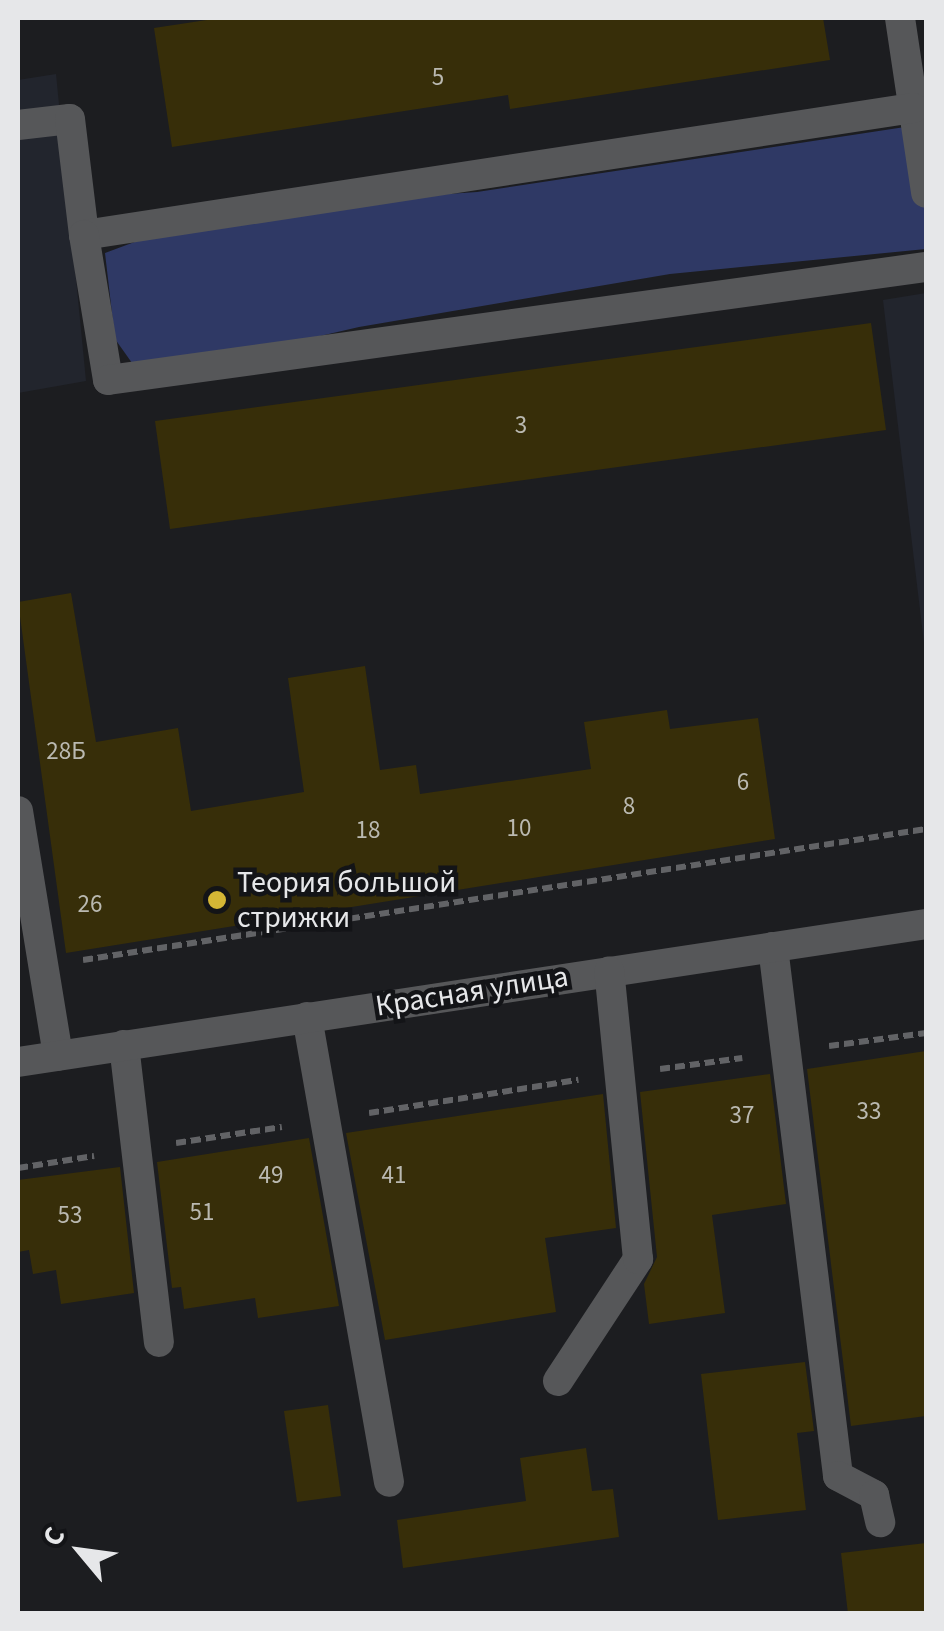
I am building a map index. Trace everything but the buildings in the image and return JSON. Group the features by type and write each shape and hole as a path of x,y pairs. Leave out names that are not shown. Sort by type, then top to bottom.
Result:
{"street":[{"path":"900,18 926,194"},
{"path":"84,234 912,108"},
{"path":"18,125 70,119 108,380 926,267"},
{"path":"18,811 58,1056"},
{"name":"Красная улица","path":"18,1062 926,924"},
{"path":"773,947 838,1476 874,1495 880,1522"},
{"path":"558,1381 638,1260 624,1074 609,972"},
{"path":"307,1017 388,1482"},
{"path":"124,1046 159,1342"}],"path":[{"path":"44,968 926,830"},
{"path":"813,1048 926,1033"},
{"path":"152,1147 757,1056"},
{"path":"18,1168 114,1153"}],"shaded area":[{"path":"56,74 86,381 18,393 18,80"},
{"path":"918,125 926,130 926,249 670,274 359,327 142,377 115,339 105,253 164,231 289,205 477,192"},
{"path":"926,293 926,660 883,300"}],"place":[{"name":"Теория большой стрижки","path":"217,900"}]}
